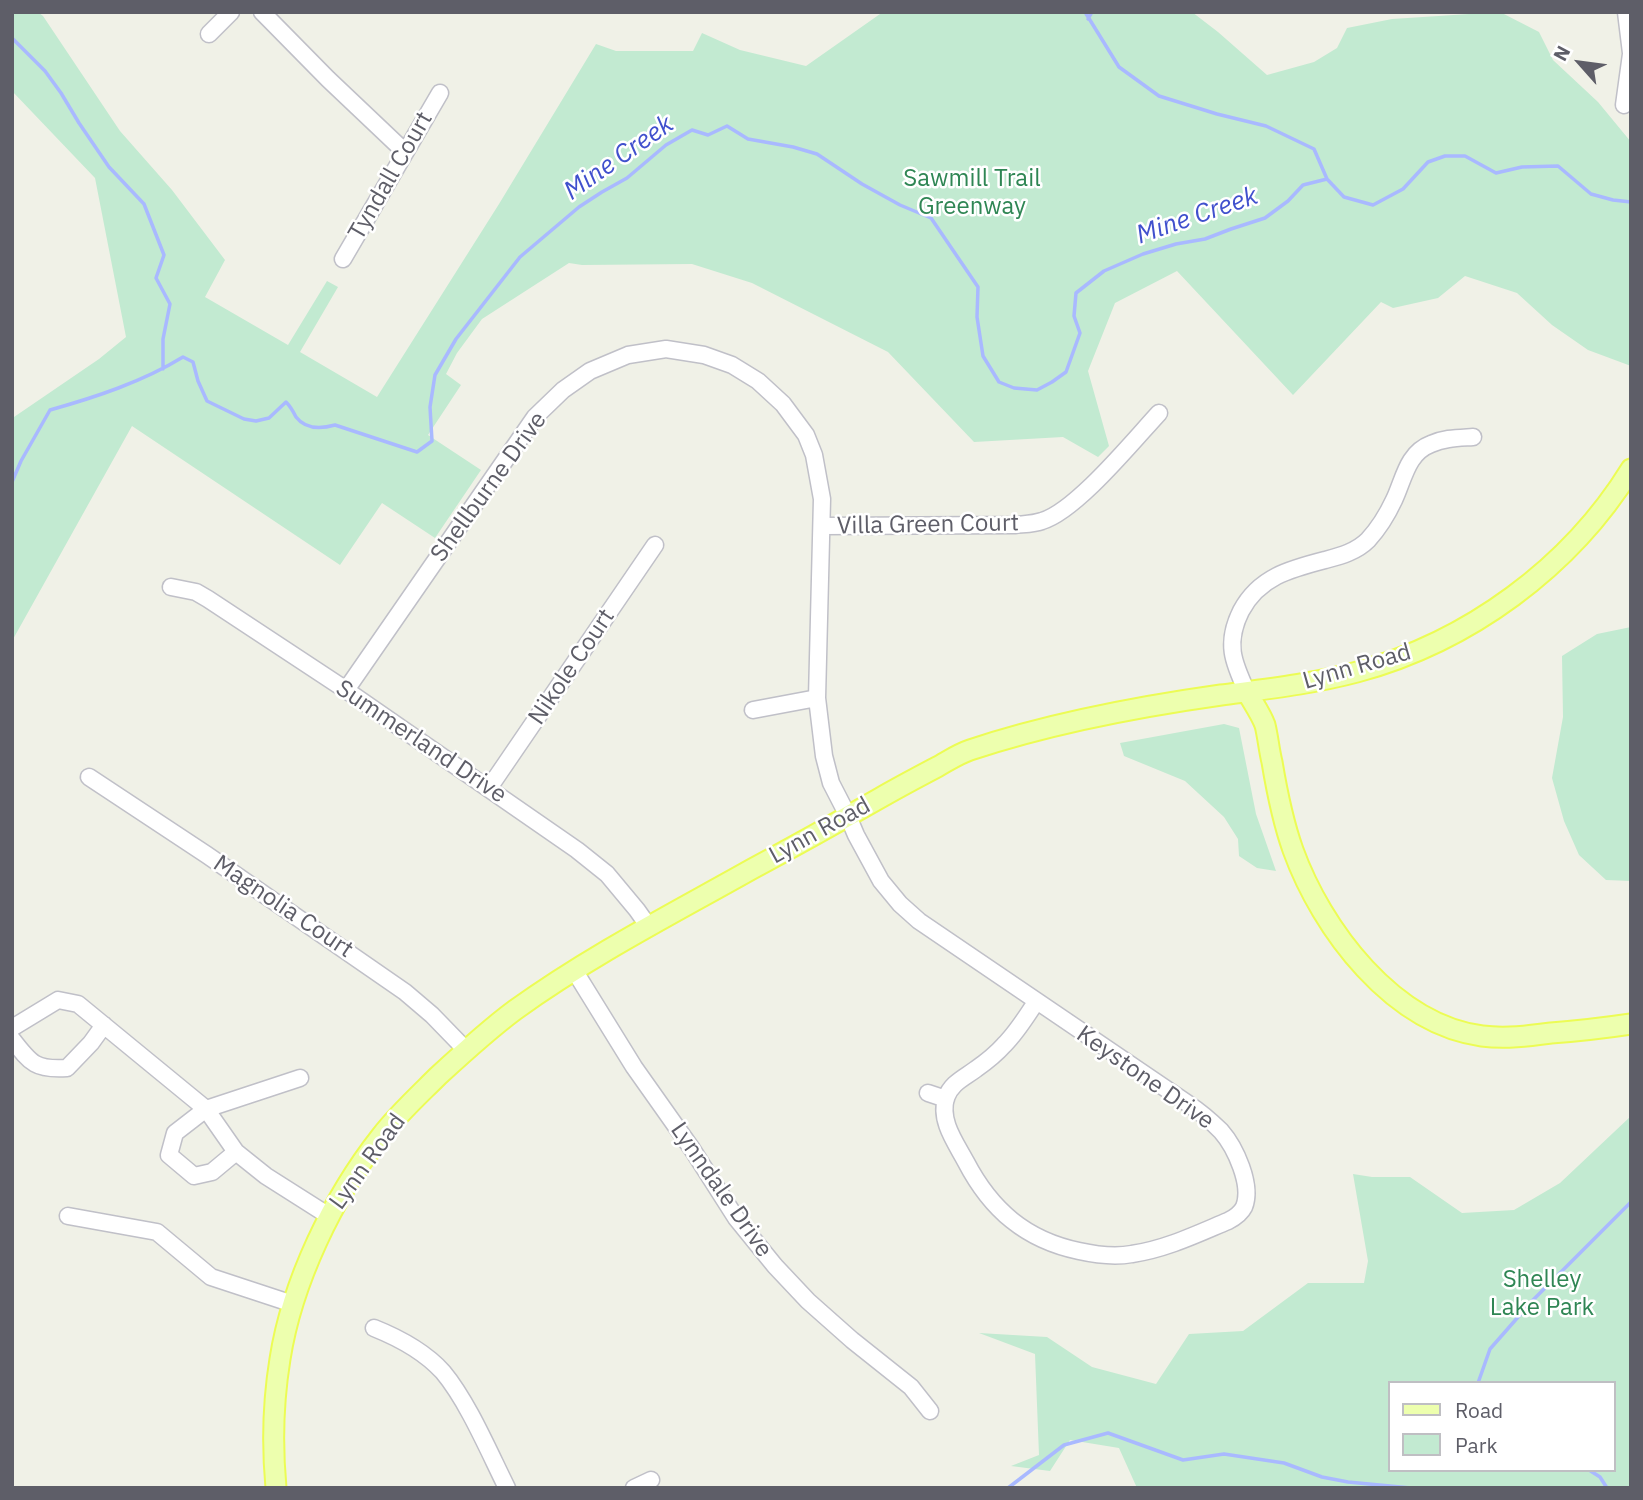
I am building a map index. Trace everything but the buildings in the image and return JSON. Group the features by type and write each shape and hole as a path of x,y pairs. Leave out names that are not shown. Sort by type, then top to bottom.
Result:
{"main road":[{"name":"Lynn Road","path":"276,1488 274,1408 280,1357 293,1304 329,1216 382,1133 466,1050 513,1012 574,970 964,752 1071,722 1355,673 1433,644 1473,624 1523,589 1584,534 1631,469"},
{"path":"1247,692 1265,725 1285,825 1315,900 1355,957 1388,990 1433,1022 1483,1036 1510,1037 1631,1024"}],"street":[{"path":"209,34 231,12"},
{"path":"262,12 405,152"},
{"path":"1624,105 1631,53 1626,12"},
{"name":"Tyndall Court","path":"343,259 440,93"},
{"name":"Shellburne Drive","path":"346,690 536,417 563,390 590,371 628,355 666,349 704,355 732,365 758,381 783,404 806,435 814,455 822,499 817,698 824,756 831,783 848,816"},
{"name":"Villa Green Court","path":"822,527 1015,525 1042,521 1059,513 1087,489 1159,413"},
{"path":"1247,692 1235,667 1231,646 1239,616 1255,590 1269,579 1346,555 1366,542 1382,522 1412,458 1428,444 1447,438 1473,437"},
{"name":"Nikole Court","path":"489,788 655,545"},
{"name":"Summerland Drive","path":"171,587 196,592 208,599 346,690 578,850 607,874 649,927"},
{"path":"753,710 817,698"},
{"name":"Magnolia Court","path":"89,777 405,992 466,1050"},
{"name":"Keystone Drive","path":"848,816 881,881 919,921 1197,1110 1222,1132 1243,1171 1251,1210 1157,1249 1130,1255 1096,1254 1052,1244 1020,1227 1000,1210 980,1187 950,1134 944,1112 946,1099"},
{"name":"Lynndale Drive","path":"574,970 634,1067 736,1217 775,1266 807,1301 911,1387 930,1411"},
{"path":"12,1028 58,1000 78,1004 205,1109 236,1152 266,1176 329,1216"},
{"path":"928,1093 946,1099 952,1086 1005,1045 1036,1002"},
{"path":"12,1039 25,1057 45,1069 67,1068 104,1025"},
{"path":"236,1152 212,1172 194,1176 169,1155 175,1133 205,1109 300,1078"},
{"path":"68,1216 157,1232 211,1277 293,1304"},
{"path":"374,1328 413,1347 442,1371 462,1401 507,1488"},
{"path":"634,1488 651,1479"}],"green space":[{"name":"Sawmill Trail Greenway","path":"12,12 38,12 43,16 120,131 172,190 225,260 205,297 288,345 327,281 338,287 300,352 377,397 596,44 616,51 693,51 702,33 740,50 806,66 881,12 1192,12 1267,75 1314,62 1337,48 1347,28 1392,19 1500,12 1539,32 1553,60 1598,102 1631,142 1631,366 1588,350 1552,325 1517,293 1465,276 1438,298 1393,308 1381,302 1293,395 1177,271 1115,303 1088,371 1109,446 1098,457 1063,437 974,442 888,352 752,283 692,264 569,263 482,319 457,353 446,374 461,385 428,435 481,470 435,538 382,503 340,565 132,426 12,641 12,420 126,337 95,178 12,91"},
{"path":"1631,627 1631,881 1606,880 1579,855 1564,821 1552,778 1563,717 1562,656 1597,634"},
{"path":"1224,724 1239,728 1256,814 1276,871 1257,868 1239,856 1238,839 1224,817 1185,781 1124,756 1120,743"},
{"name":"Shelley Lake Park","path":"1631,1116 1631,1488 1137,1488 1119,1448 1070,1440 1050,1471 1011,1466 1039,1455 1035,1354 979,1333 1047,1337 1092,1367 1156,1384 1189,1334 1243,1331 1308,1283 1364,1283 1368,1261 1353,1174 1410,1177 1462,1213 1514,1210 1560,1183"}],"waterway":[{"path":"1085,12 1119,67 1159,96 1266,126 1314,149 1327,179"},
{"path":"1088,19 1092,12"},
{"path":"12,38 45,71 109,167 144,204 164,255 156,278 170,304 163,339 163,369"},
{"name":"Mine Creek","path":"12,482 50,410 118,388 183,357 193,362 207,401 244,419 256,421 269,418 286,402 296,417 309,426 319,428 335,425 417,452 432,441 430,407 435,375 456,339 520,257 579,207 627,178 666,145 692,130 708,135 727,126 748,139 817,154 862,184 931,218 978,287 977,317 983,356 999,382 1014,388 1037,390 1066,372 1080,333 1074,316 1076,293 1104,271 1143,254 1205,239 1265,218 1288,201 1303,185 1327,179 1344,197 1373,205 1403,189 1428,162 1445,156 1465,156 1496,173 1522,167 1558,166 1591,194 1631,202"},
{"name":"Mine Creek","path":"1479,1381 1490,1349 1533,1300 1631,1202"},
{"path":"1008,1488 1064,1445 1108,1433 1183,1460 1224,1454 1284,1463 1322,1477 1348,1482 1411,1488"},
{"name":"Mine Creek","path":"1592,1472 1600,1477 1607,1488"}]}
